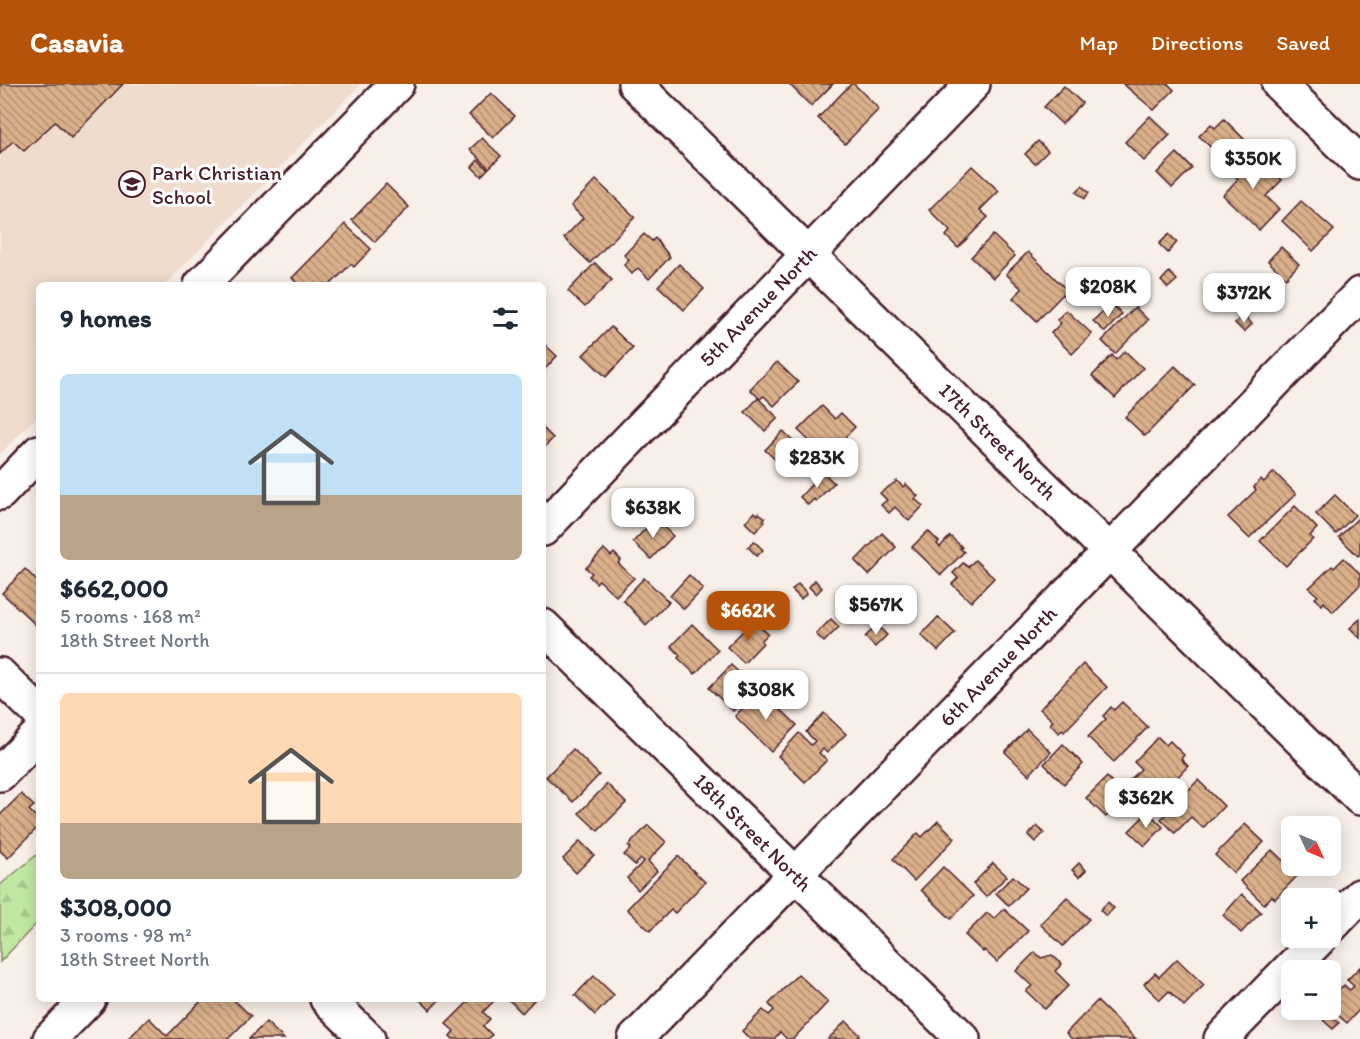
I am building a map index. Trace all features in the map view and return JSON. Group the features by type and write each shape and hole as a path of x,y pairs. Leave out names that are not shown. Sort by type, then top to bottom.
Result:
{"street":[{"path":"204,282 397,84"},
{"name":"17th Street North","path":"635,84 1360,798"},
{"name":"5th Avenue North","path":"546,526 973,84"},
{"path":"1279,84 1360,164"},
{"name":"6th Avenue North","path":"635,1039 1360,294"},
{"path":"0,493 36,456"},
{"name":"18th Street North","path":"546,629 963,1039"},
{"path":"0,675 36,710"},
{"path":"0,774 36,737"},
{"path":"1341,916 1360,896"},
{"path":"1221,1039 1310,948"},
{"path":"50,1039 85,1002"},
{"path":"330,1002 368,1039"}],"shaded area":[{"name":"Park Christian School","path":"0,84 361,84 168,282 36,282 36,417 0,454"}],"green space":[{"path":"36,855 36,924 0,962 0,885"}],"building":[{"path":"0,84 123,84 71,138 55,122 24,151 13,141 0,154"},
{"path":"789,84 833,84 811,106"},
{"path":"851,84 854,84 879,109 845,144 818,118"},
{"path":"1123,84 1168,84 1174,90 1154,110"},
{"path":"1064,86 1082,103 1062,124 1044,107"},
{"path":"491,93 515,116 493,138 469,115"},
{"path":"1150,116 1170,135 1144,161 1125,142"},
{"path":"1224,119 1247,142 1226,162 1199,136 1211,124 1215,128"},
{"path":"482,138 501,156 489,168 470,149"},
{"path":"1038,141 1048,151 1035,164 1025,154"},
{"path":"1251,150 1282,180 1266,196 1279,209 1259,230 1223,195 1238,179 1230,171"},
{"path":"1177,153 1192,168 1172,188 1157,173"},
{"path":"478,160 488,169 481,176 472,167"},
{"path":"972,166 999,191 980,210 988,217 958,248 946,236 950,231 929,210"},
{"path":"596,180 635,217 590,263 564,238 583,218 571,206"},
{"path":"386,184 409,207 375,242 352,220"},
{"path":"1082,186 1089,193 1084,199 1076,192"},
{"path":"1301,201 1334,230 1313,251 1282,221"},
{"path":"345,224 371,249 354,267 351,264 333,282 296,282 292,278"},
{"path":"644,234 652,241 655,238 670,257 649,279 638,268 632,274 624,265 629,260 624,255"},
{"path":"1169,234 1177,242 1168,253 1159,244"},
{"path":"993,235 1015,256 993,278 971,257"},
{"path":"1281,247 1299,264 1286,278 1268,261"},
{"path":"1028,252 1067,290 1037,321 1013,298 1022,289 1006,274"},
{"path":"595,263 612,280 585,307 568,291"},
{"path":"679,264 704,289 684,310 658,286"},
{"path":"1169,272 1177,280 1168,288 1161,281"},
{"path":"1111,303 1122,314 1105,332 1093,321"},
{"path":"1135,307 1148,320 1115,354 1102,341"},
{"path":"1066,310 1092,334 1072,354 1051,333 1061,323 1057,320"},
{"path":"1243,315 1252,324 1244,332 1235,323"},
{"path":"611,327 633,348 606,377 583,355"},
{"path":"546,346 557,356 546,368"},
{"path":"1125,351 1143,368 1115,398 1092,376 1112,355 1116,360"},
{"path":"777,362 798,382 774,406 764,396 760,399 750,389"},
{"path":"1175,366 1195,385 1145,436 1125,417"},
{"path":"758,398 778,418 765,431 745,412"},
{"path":"822,406 835,419 841,413 855,427 826,457 798,430"},
{"path":"546,431 553,438 546,446"},
{"path":"783,431 798,445 780,464 765,450"},
{"path":"823,472 834,483 816,501 814,499 808,505 800,497"},
{"path":"1274,472 1296,494 1249,538 1228,517 1256,490 1254,487 1261,479 1264,482"},
{"path":"897,481 903,487 906,484 918,496 915,499 923,506 909,521 895,507 889,513 881,505 887,500 880,493"},
{"path":"1335,495 1355,515 1336,534 1316,514"},
{"path":"1295,506 1317,528 1310,536 1313,539 1286,566 1260,541"},
{"path":"755,512 765,518 763,520 765,522 755,532 745,522"},
{"path":"1360,516 1360,554 1358,556 1339,537"},
{"path":"655,519 673,536 651,559 633,542"},
{"path":"928,531 939,542 937,544 940,547 950,536 964,552 941,575 912,547"},
{"path":"882,533 896,547 869,575 855,561"},
{"path":"754,541 763,550 757,556 748,547"},
{"path":"604,549 611,556 614,553 621,560 618,563 634,578 616,596 599,580 596,583 589,576 592,573 586,568"},
{"path":"1344,558 1360,574 1360,585 1333,612 1324,602 1322,605 1315,598 1318,596 1309,588"},
{"path":"975,560 994,578 971,602 952,584 958,578 953,573 963,563 968,567"},
{"path":"25,569 36,580 36,625 2,593"},
{"path":"689,575 703,589 684,609 670,596"},
{"path":"644,578 669,602 646,625 623,600"},
{"path":"815,580 822,588 816,594 809,587"},
{"path":"798,584 807,593 801,599 792,590"},
{"path":"848,606 860,617 853,624 841,613"},
{"path":"938,617 955,633 938,651 921,635"},
{"path":"831,619 839,627 824,642 816,634"},
{"path":"1360,619 1360,638 1350,628"},
{"path":"755,622 768,634 761,641 763,643 744,663 727,647"},
{"path":"692,624 718,650 695,674 678,658 680,655 671,646"},
{"path":"877,625 887,635 875,647 865,637"},
{"path":"1083,664 1107,687 1064,732 1062,730 1059,733 1050,724 1053,721 1040,709"},
{"path":"731,665 755,688 733,711 709,688"},
{"path":"759,692 767,700 769,698 797,725 771,752 735,716"},
{"path":"1122,702 1148,727 1114,762 1088,737 1106,719 1103,716 1111,707 1114,710"},
{"path":"824,713 846,734 827,753 823,749 819,753 827,760 805,782 778,756 799,733 811,745 815,741 806,732"},
{"path":"1027,729 1051,752 1029,775 1005,752"},
{"path":"1158,737 1166,745 1170,741 1184,755 1181,759 1188,766 1150,806 1127,783 1141,769 1134,762"},
{"path":"1063,744 1083,764 1064,784 1044,764"},
{"path":"573,749 599,775 573,802 546,777"},
{"path":"1107,777 1127,796 1106,817 1086,798"},
{"path":"1198,780 1224,806 1203,828 1191,817 1175,833 1161,819"},
{"path":"607,784 626,803 598,831 579,813"},
{"path":"21,794 34,806 29,810 36,817 36,829 8,858 0,851 0,815"},
{"path":"1148,812 1163,827 1145,846 1129,831"},
{"path":"938,821 955,838 914,881 893,859 918,833 922,837"},
{"path":"1245,824 1264,842 1234,873 1215,855"},
{"path":"648,825 666,842 648,861 657,871 638,890 627,878 644,861 641,859 635,865 624,855 631,848 628,846"},
{"path":"1037,826 1044,833 1035,842 1028,835"},
{"path":"580,841 594,855 576,873 563,859"},
{"path":"1272,850 1281,859 1281,876 1297,876 1286,888 1281,888 1281,893 1275,899 1272,896 1264,904 1240,881"},
{"path":"678,856 705,882 675,913 671,910 650,931 627,909"},
{"path":"993,863 1007,876 986,897 973,884"},
{"path":"1079,863 1086,870 1079,877 1072,870"},
{"path":"943,867 973,896 951,919 921,890"},
{"path":"1013,876 1026,888 1009,906 996,893"},
{"path":"1242,894 1261,912 1241,933 1223,915"},
{"path":"1067,897 1089,919 1063,946 1040,924"},
{"path":"1108,902 1114,908 1106,916 1100,910"},
{"path":"1004,909 1028,931 997,962 965,935 987,913 994,919"},
{"path":"1035,952 1041,958 1052,955 1062,964 1055,971 1069,985 1045,1009 1026,991 1032,986 1016,971"},
{"path":"1177,959 1204,985 1184,1006 1169,991 1160,1000 1144,984 1155,973 1159,977"},
{"path":"1360,967 1360,1009 1347,1023 1341,1018 1341,988 1344,985 1350,990 1354,986 1347,980"},
{"path":"798,974 828,1002 793,1039 787,1039 780,1032 774,1039 750,1039 742,1031 763,1010 769,1015 774,1010 769,1004"},
{"path":"594,976 614,995 595,1015 575,995"},
{"path":"1097,1001 1136,1039 1072,1039 1066,1033"},
{"path":"200,1002 236,1002 251,1016 228,1039 128,1039 149,1018 167,1036"},
{"path":"422,1002 437,1002 430,1010"},
{"path":"468,1002 493,1002 483,1012 490,1019 483,1026 492,1035 488,1039 453,1039 450,1036 454,1031 446,1024"},
{"path":"511,1002 532,1002 522,1013"},
{"path":"1323,1020 1336,1020 1339,1023 1333,1029"},
{"path":"846,1021 860,1035 856,1039 828,1039"},
{"path":"266,1022 284,1039 249,1039"}],"place":[{"name":"Park Christian School","path":"132,184"}]}
